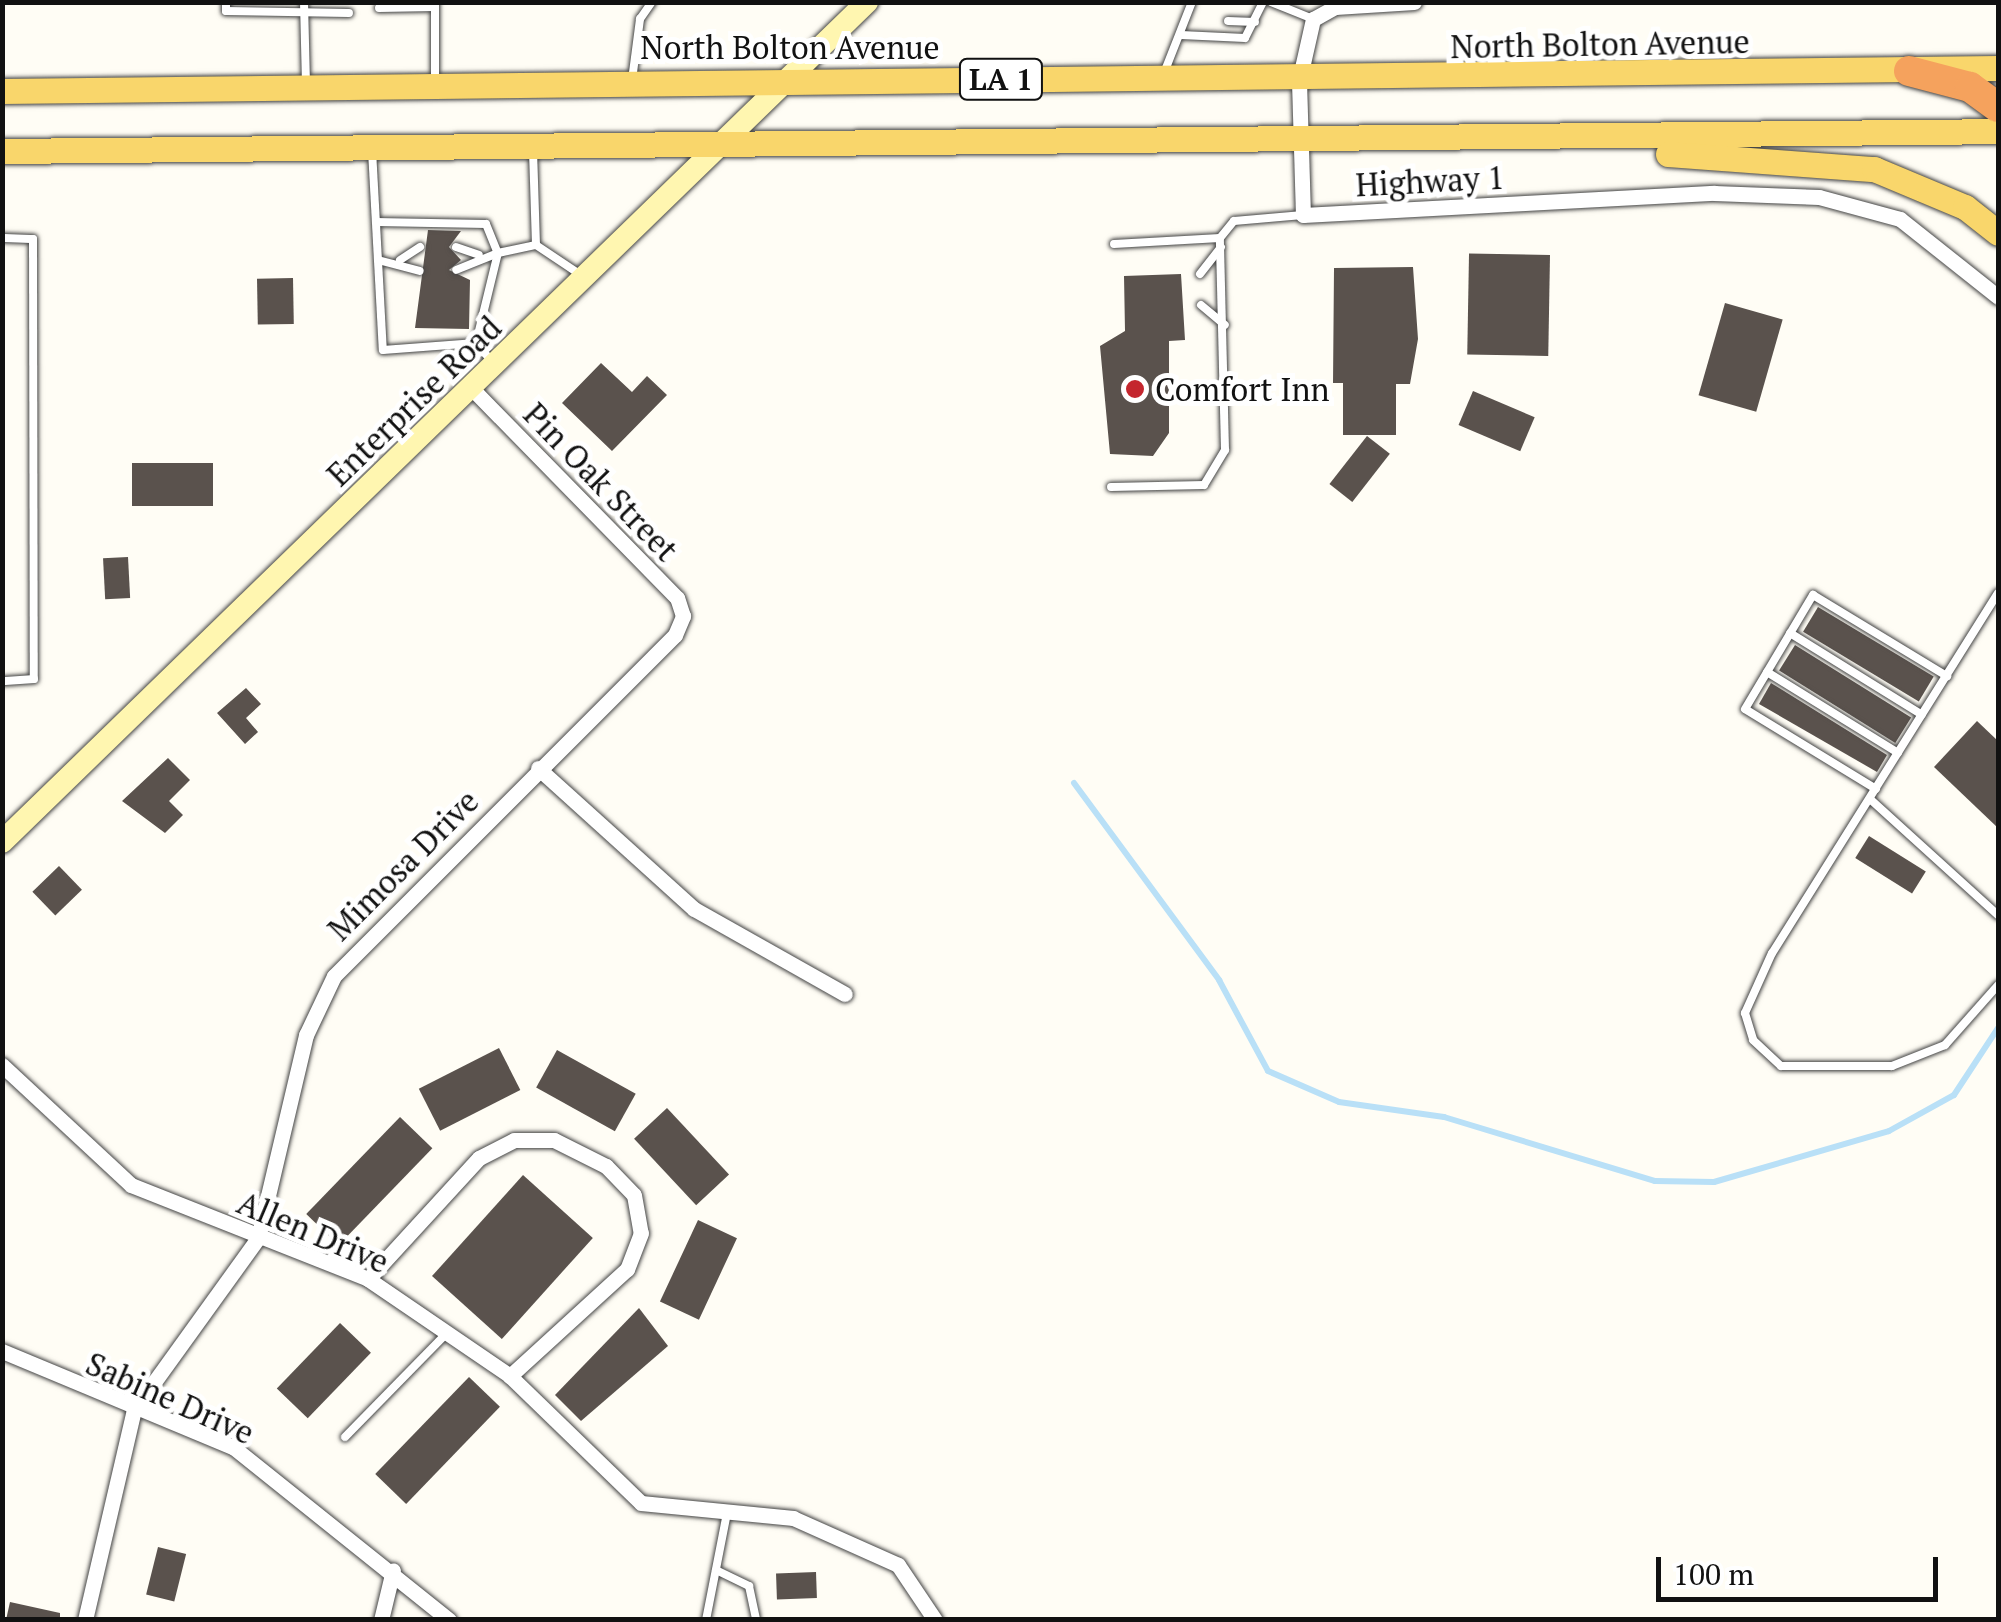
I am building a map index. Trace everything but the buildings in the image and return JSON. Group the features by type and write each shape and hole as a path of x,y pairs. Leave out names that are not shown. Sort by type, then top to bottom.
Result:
{"highway":[{"path":"1909,71 1946,78 1998,107"}],"main road":[{"name":"North Bolton Avenue","path":"2,91 789,77 1300,82 1998,68"},
{"name":"LA 1","path":"2,151 722,140 1300,138 1564,142 1998,131"},
{"path":"1564,142 1874,169 1965,207 1998,234"}],"street":[{"name":"Enterprise Road","path":"2,842 473,390 722,140 867,2"},
{"path":"1304,216 1300,82 1314,19 1335,6 1414,2"},
{"name":"Highway 1","path":"1304,216 1714,193 1860,202 1939,244 1998,296"},
{"name":"Pin Oak Street","path":"473,390 676,598 683,616"},
{"name":"Mimosa Drive","path":"134,1410 258,1238 306,1035 334,976 675,635 683,616"},
{"path":"538,768 694,908 845,994"},
{"name":"Allen Drive","path":"2,1065 131,1185 368,1279 510,1376 641,1503 726,1513"},
{"path":"368,1279 478,1158 514,1140 554,1140 606,1166 634,1195 642,1233 627,1268 510,1376"},
{"name":"Sabine Drive","path":"2,1351 134,1410 233,1447 393,1570 450,1620"},
{"path":"85,1620 134,1410"},
{"path":"726,1513 793,1518 898,1564 935,1620"},
{"path":"381,1620 393,1570"}],"lane":[{"path":"226,2 237,7 305,7 349,12"},
{"path":"632,80 640,19 652,2"},
{"path":"1160,80 1192,2"},
{"path":"1181,35 1245,38 1263,2"},
{"path":"1271,2 1314,19"},
{"path":"379,8 435,5 435,84"},
{"path":"305,7 306,86"},
{"path":"1186,20 1200,20"},
{"path":"1228,22 1255,22"},
{"path":"533,142 536,245"},
{"path":"372,145 383,350 476,344"},
{"path":"1200,274 1234,220 1304,216"},
{"path":"376,222 474,218 494,234 498,254 476,344"},
{"path":"2,238 34,240 34,679 2,681"},
{"path":"1114,244 1221,242"},
{"path":"1111,486 1204,485 1226,450 1221,242"},
{"path":"456,247 478,255 536,245 584,278"},
{"path":"400,260 420,247"},
{"path":"456,270 478,255"},
{"path":"378,260 400,260 420,270"},
{"path":"1201,305 1226,326"},
{"path":"476,344 496,367"},
{"path":"1998,592 1758,978 1744,1014 1753,1040 1772,1061 1798,1070 1913,1062 1959,1034 1998,985"},
{"path":"1876,789 1745,709 1812,596 1947,676"},
{"path":"1790,633 1922,715"},
{"path":"1767,672 1898,753"},
{"path":"1870,799 1998,914"},
{"path":"344,1437 447,1334"},
{"path":"706,1620 726,1513"},
{"path":"716,1570 749,1586 756,1618"}],"waterway":[{"path":"1074,783 1219,980 1268,1071 1339,1102 1444,1117 1655,1181 1714,1182 1889,1131 1954,1095 1998,1028"}],"place":[{"name":"Comfort Inn","path":"1135,389"}]}
